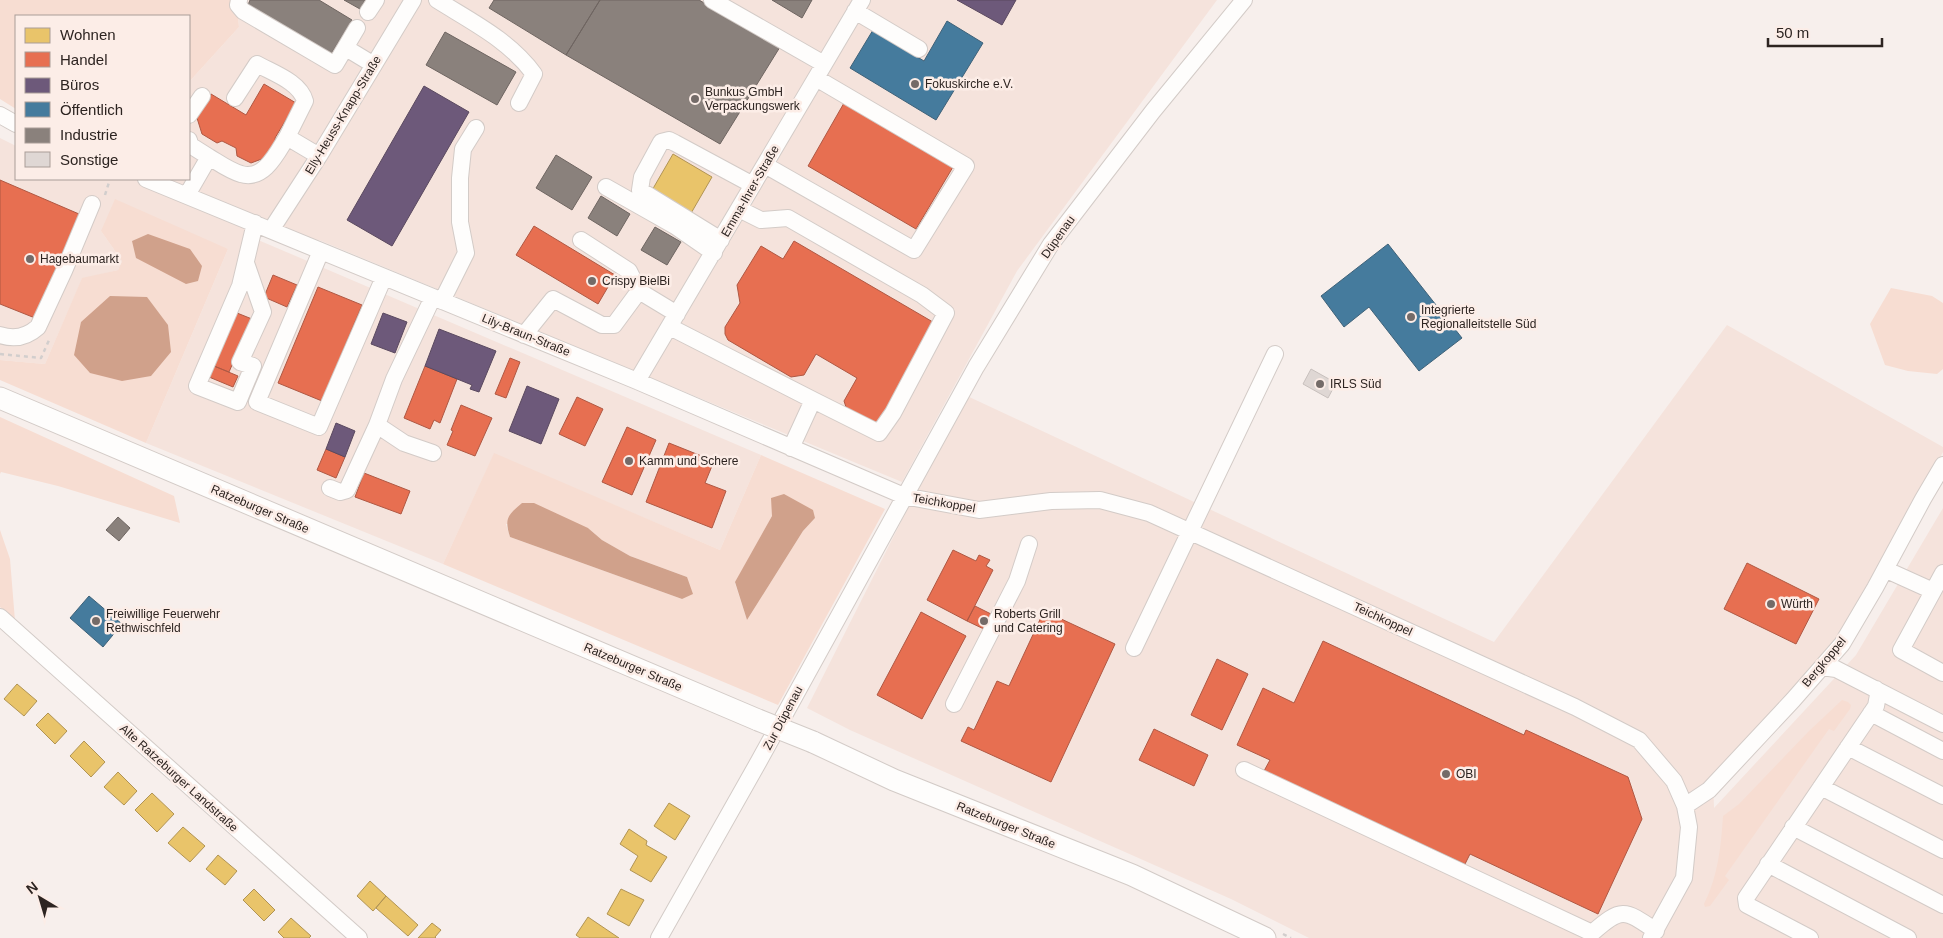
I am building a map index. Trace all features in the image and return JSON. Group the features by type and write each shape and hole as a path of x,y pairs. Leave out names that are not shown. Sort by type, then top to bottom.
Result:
{"main road":[{"name":"Ratzeburger Straße","path":"0,398 813,742 894,780 1132,875 1265,938"}],"street":[{"path":"239,0 238,5 243,11 335,65 358,28"},
{"name":"Elly-Heuss-Knapp-Straße","path":"272,230 413,0"},
{"path":"437,0 508,45 523,59 534,74 519,102"},
{"path":"712,0 966,166 914,250 765,165"},
{"name":"Düpenau","path":"904,496 976,367 1051,244 1152,111 1244,0"},
{"path":"859,6 919,49"},
{"name":"Emma-Ihrer-Straße","path":"637,381 859,6"},
{"path":"346,48 374,65"},
{"path":"190,145 242,175 258,174 269,165 287,137 305,101 303,93 295,86 257,64 235,98"},
{"path":"190,114 202,96"},
{"path":"0,115 15,123"},
{"path":"330,488 340,492 347,490 377,425 394,379 437,299 466,253 460,222 460,178 463,149 476,128"},
{"path":"287,137 319,156"},
{"path":"717,247 640,190 642,177 661,142 668,140 675,143 753,185"},
{"path":"187,195 209,157"},
{"name":"Lily-Braun-Straße","path":"149,180 637,381 904,496"},
{"path":"606,188 717,247"},
{"path":"0,336 18,338 30,334 38,327 92,204"},
{"path":"581,240 629,271 640,291 673,320 813,400 879,434 893,413 946,313 922,296 788,218 761,220 739,209"},
{"path":"246,263 263,312 240,362 253,366 238,402 197,386 240,286 255,223"},
{"path":"321,251 257,402 266,406 318,427 384,277"},
{"path":"524,335 553,299 602,325 614,325 640,291"},
{"path":"1134,648 1275,354"},
{"path":"791,448 813,400"},
{"path":"377,425 404,443 433,453"},
{"name":"Bergkoppel","path":"1685,806 1709,790 1842,644 1943,465"},
{"name":"Teichkoppel","path":"904,496 979,510 1051,501 1100,500 1149,513 1575,707 1639,740 1674,781 1685,806 1689,827 1684,878 1653,934"},
{"name":"Zur Düpenau","path":"659,938 759,761 904,496"},
{"path":"954,704 1018,581 1029,544"},
{"path":"1884,571 1891,572 1933,591"},
{"path":"1943,574 1900,650 1943,673"},
{"name":"Alte Ratzeburger Landstraße","path":"0,617 359,938"},
{"path":"1822,667 1836,669 1943,724"},
{"path":"1810,938 1747,905 1745,902 1747,895 1871,713 1878,701 1876,689"},
{"path":"1871,713 1943,751"},
{"path":"1848,747 1943,796"},
{"path":"1244,770 1592,933 1617,914 1632,914 1653,934"},
{"path":"1821,787 1943,850"},
{"path":"1793,827 1943,905"},
{"path":"1768,864 1908,938"}],"shaded area":[{"path":"0,0 236,0 239,27 190,81 190,15 15,15 15,108 0,99"},
{"path":"236,0 1217,0 1017,271 902,482 319,240 249,236 761,455 720,550 494,454 443,564 146,443 228,249 101,231 122,261 118,270 82,279 45,364 0,360 0,138 15,146 15,180 190,180 190,81 239,27"},
{"path":"115,199 228,249 146,443 0,380 0,360 45,364 82,278 118,270 122,261 101,231"},
{"path":"148,234 190,249 202,266 198,281 186,284 136,258 132,241"},
{"path":"1891,288 1932,296 1943,303 1943,369 1937,374 1908,371 1885,365 1870,324"},
{"path":"110,296 147,297 168,325 171,352 151,376 122,381 90,373 74,355 81,322"},
{"path":"1727,325 1943,447 1943,452 1839,640 1713,777 1714,808 1856,655 1943,508 1943,938 1309,938 1231,899 850,730 807,708 965,395 1494,642"},
{"path":"0,417 174,496 180,523 58,486 1,472 0,474"},
{"path":"494,453 720,550 761,455 885,509 778,705 443,564","holes":["772,516 815,518 803,531 747,620 735,583","506,524 588,528 602,540 630,556 687,577 682,599 510,537"]},
{"path":"784,494 813,510 815,518 803,531 747,620 735,582 772,516 771,498"},
{"path":"522,503 534,503 588,528 602,540 630,556 687,577 693,594 682,599 510,537 507,525 508,517"},
{"path":"0,530 10,559 15,621 0,607"},
{"path":"1842,700 1851,705 1850,709 1834,731 1829,729 1725,876 1729,880 1710,906 1705,907 1704,904 1713,883 1718,861 1723,816 1739,804 1808,732"}],"building: Wohnen":[{"path":"673,154 712,177 690,215 651,192"},
{"path":"17,684 37,701 24,716 4,699"},
{"path":"48,713 67,731 55,744 36,725"},
{"path":"84,741 105,762 91,777 70,756"},
{"path":"118,772 137,791 124,805 104,787"},
{"path":"152,793 174,814 157,832 135,810"},
{"path":"669,803 690,816 675,840 654,826"},
{"path":"183,827 205,846 190,862 168,843"},
{"path":"629,829 647,841 646,845 667,857 651,882 630,870 638,856 620,844"},
{"path":"218,855 237,871 225,885 206,869"},
{"path":"370,881 386,896 373,911 357,896"},
{"path":"254,889 275,910 264,921 243,900"},
{"path":"621,889 644,900 629,926 607,914"},
{"path":"386,896 418,925 408,936 376,908"},
{"path":"588,917 619,938 580,938 576,935"},
{"path":"291,918 311,936 309,938 284,938 278,932"},
{"path":"432,923 441,930 436,938 418,938"}],"building: Handel":[{"path":"264,84 296,103 275,138 276,144 267,157 251,163 237,156 236,148 222,141 217,143 202,134 197,118 211,94 246,115"},
{"path":"844,103 953,167 916,229 808,166"},
{"name":"Hagebaumarkt","path":"0,180 79,214 35,318 0,304"},
{"path":"534,226 615,275 598,304 516,255"},
{"path":"794,241 938,325 877,428 849,412 846,407 844,401 857,378 816,354 804,375 791,377 728,340 725,334 725,327 740,303 737,285 761,246 783,259"},
{"path":"273,275 297,285 287,307 264,297"},
{"path":"318,287 362,305 322,401 278,383"},
{"path":"237,313 252,319 229,372 214,366"},
{"path":"510,358 520,362 506,398 495,394"},
{"path":"214,366 238,376 233,387 209,377"},
{"path":"425,366 457,379 440,423 434,420 430,429 404,418"},
{"path":"577,397 603,409 585,446 559,434"},
{"path":"461,405 492,418 475,456 447,445"},
{"name":"Kamm und Schere","path":"627,427 656,440 632,495 602,482"},
{"path":"669,443 714,461 705,483 726,491 712,528 646,502"},
{"path":"326,449 345,457 336,478 317,470"},
{"path":"364,473 410,491 401,514 355,497"},
{"path":"953,550 976,561 979,555 990,560 986,566 993,570 967,621 927,600"},
{"name":"Würth","path":"1747,563 1819,599 1796,644 1724,609"},
{"path":"975,606 993,615 986,630 967,621"},
{"path":"1044,611 1115,644 1051,782 961,741 968,727 974,730 997,681 1009,686"},
{"path":"921,612 966,636 922,719 877,695"},
{"name":"OBI","path":"1323,641 1524,735 1526,730 1628,777 1642,819 1598,914 1470,854 1465,864 1264,771 1270,760 1237,745 1263,688 1294,703"},
{"path":"1217,659 1248,674 1222,730 1191,715"},
{"path":"1154,729 1208,755 1194,786 1139,760"}],"building: Büros":[{"path":"957,0 1016,0 1002,25"},
{"path":"424,86 469,112 392,246 347,220"},
{"path":"383,313 407,322 395,353 371,344"},
{"path":"439,329 496,351 479,392 470,389 472,385 425,366"},
{"path":"527,386 559,399 541,444 509,431"},
{"path":"336,423 355,431 345,457 326,449"}],"building: Öffentlich":[{"path":"947,21 983,43 936,120 850,68 873,30 924,61"},
{"name":"Integrierte Regionalleitstelle Süd","path":"1388,244 1462,338 1419,371 1369,307 1344,327 1321,296"},
{"path":"89,596 122,624 103,647 70,618"}],"building: Industrie":[{"path":"250,0 319,0 352,20 331,54 248,5"},
{"path":"344,0 365,0 360,9"},
{"path":"494,0 600,0 566,55 489,8"},
{"name":"Bunkus GmbH Verpackungswerk","path":"600,0 699,0 780,47 720,144 566,55"},
{"path":"772,0 812,0 802,18"},
{"path":"445,32 516,72 497,105 426,65"},
{"path":"556,155 592,177 572,210 536,188"},
{"path":"601,196 630,214 617,236 588,218"},
{"path":"655,227 681,242 667,265 641,250"},
{"path":"118,517 130,528 119,541 106,530"}],"building: Sonstige":[{"name":"IRLS Süd","path":"1311,369 1336,383 1328,398 1303,384"}],"place":[{"name":"Fokuskirche e.V.","path":"915,84"},
{"name":"Bunkus GmbH Verpackungswerk","path":"695,99"},
{"name":"Hagebaumarkt","path":"30,259"},
{"name":"Crispy BielBi","path":"592,281"},
{"name":"Integrierte Regionalleitstelle Süd","path":"1411,317"},
{"name":"IRLS Süd","path":"1320,384"},
{"name":"Kamm und Schere","path":"629,461"},
{"name":"Würth","path":"1771,604"},
{"name":"Freiwillige Feuerwehr Rethwischfeld","path":"96,621"},
{"name":"Roberts Grill und Catering","path":"984,621"},
{"name":"OBI","path":"1446,774"}]}
